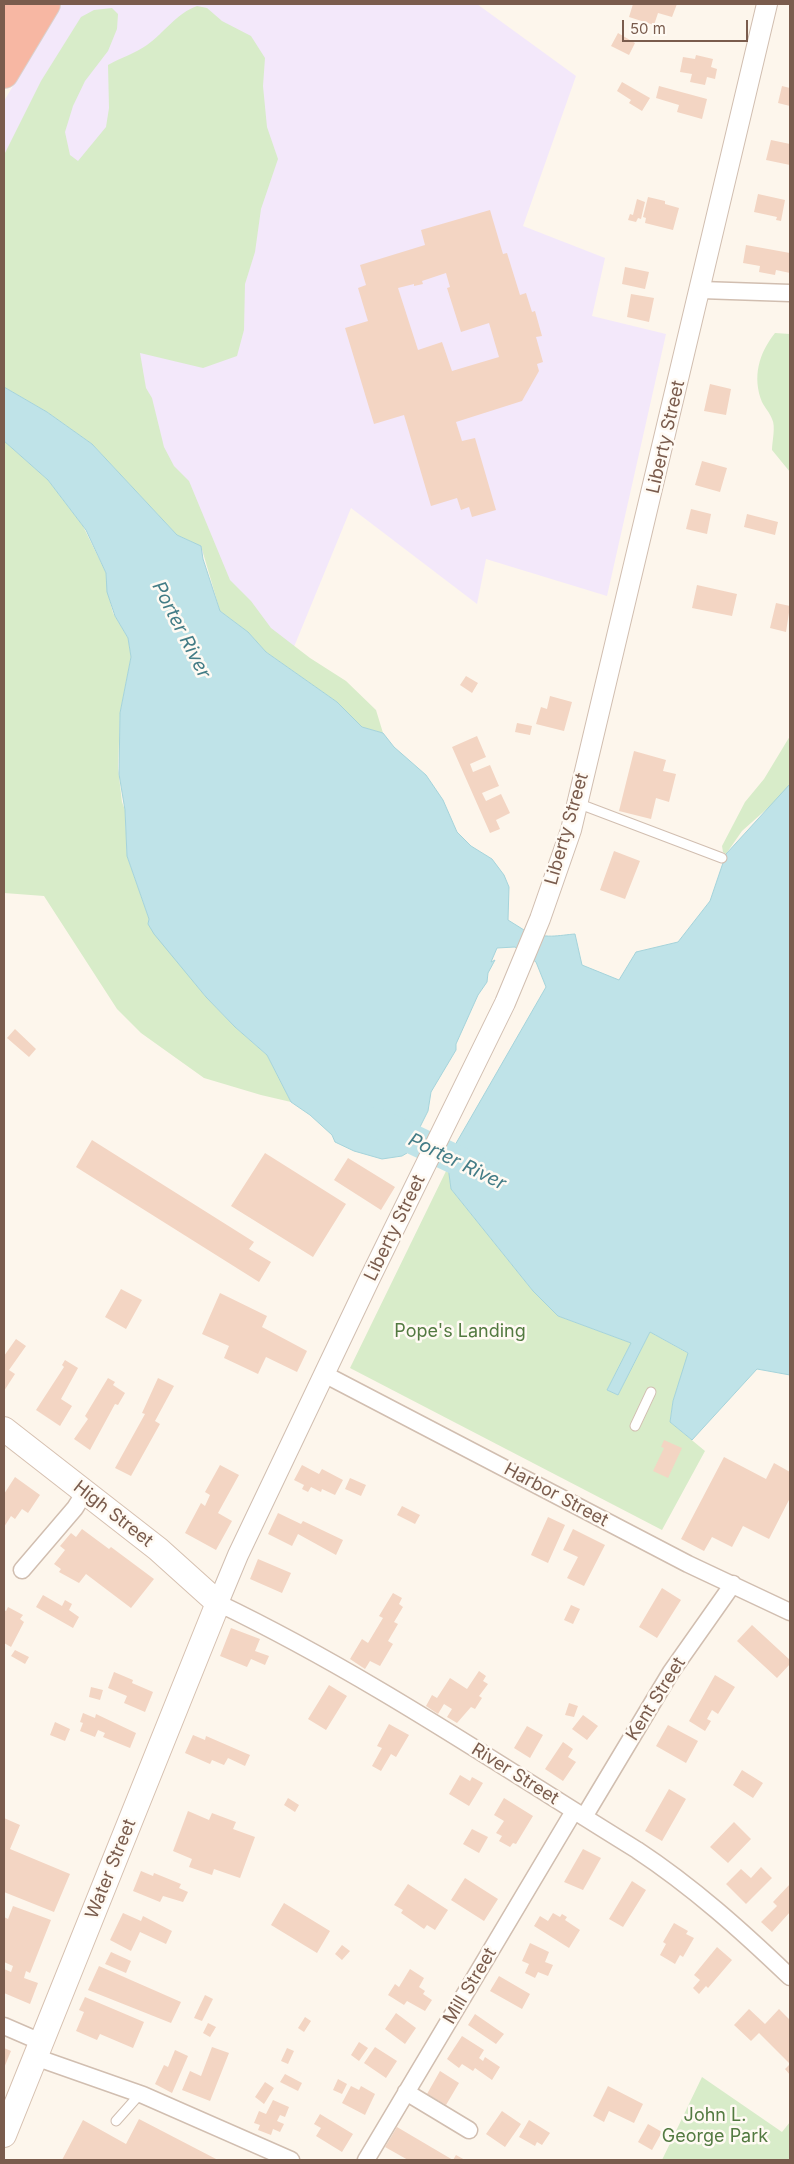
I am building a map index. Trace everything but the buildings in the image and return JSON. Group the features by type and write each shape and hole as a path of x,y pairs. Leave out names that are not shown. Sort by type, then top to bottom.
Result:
{"highway":[{"path":"4,33 21,4"},
{"path":"4,74 46,4"}],"main road":[{"name":"High Street","path":"4,1429 158,1549 218,1603"},
{"name":"Water Street","path":"4,2135 218,1603"}],"street":[{"name":"Liberty Street","path":"218,1603 238,1555 324,1374 505,1003 540,919 571,830 701,290 767,4"},
{"path":"701,290 790,293"},
{"name":"Harbor Street","path":"324,1374 688,1564 790,1612"},
{"path":"22,1570 75,1508 85,1492"},
{"name":"Kent Street","path":"579,1814 671,1672 733,1584"},
{"name":"River Street","path":"218,1603 316,1652 653,1861 693,1890 790,1977"},
{"name":"Mill Street","path":"366,2160 406,2092 579,1814"},
{"path":"4,2026 38,2049 291,2160"},
{"path":"406,2092 469,2130"}],"lane":[{"path":"577,803 722,858"},
{"path":"634,1426 651,1392"},
{"path":"116,2121 140,2094"}],"shaded area":[{"path":"62,4 477,4 576,76 523,226 605,258 592,316 666,334 607,596 486,559 477,604 351,508 289,659 4,311 4,101"}],"green space":[{"path":"197,6 207,8 222,21 251,36 265,58 263,86 267,127 278,159 261,209 255,252 245,284 244,330 237,356 203,368 140,353 146,388 152,398 164,447 174,466 189,481 230,580 251,601 271,628 310,658 346,681 376,710 383,733 362,727 337,702 266,652 248,632 220,611 201,546 177,535 92,444 47,412 4,387 4,155 41,81 81,17 94,10 112,8 118,14 117,29 108,51 85,81 73,106 65,132 70,155 78,161 106,127 109,108 108,65 138,51 183,13"},
{"path":"775,333 790,334 790,472 772,450 773,422 759,393 758,374 761,357"},
{"path":"4,441 48,480 83,526 106,573 113,613 128,638 131,657 120,713 118,768 122,802 125,810 127,856 149,919 148,924 206,997 235,1027 267,1055 291,1102 204,1078 141,1033 117,1009 44,896 4,893"},
{"path":"790,736 789,789 742,831 726,854 723,852 722,846 745,802 764,779"},
{"name":"Pope's Landing","path":"448,1167 451,1189 533,1291 558,1316 631,1343 607,1390 618,1395 650,1332 689,1354 673,1401 670,1422 705,1451 662,1530 350,1368"},
{"name":"John L. George Park","path":"702,2077 782,2132 790,2122 790,2160 662,2160"}],"water":[{"path":"4,387 47,412 92,444 177,535 201,546 203,559 220,611 248,632 266,652 337,702 362,727 383,733 394,747 426,775 443,800 457,832 471,846 492,859 504,875 509,887 508,920 524,930 530,930 540,935 575,934 582,965 619,980 636,952 678,942 710,901 726,854 790,784 790,1375 757,1369 692,1440 670,1422 673,1401 688,1353 650,1332 618,1395 607,1390 631,1343 558,1316 533,1291 451,1189 447,1159 546,987 536,962 515,947 497,948 491,962 495,960 488,973 487,982 478,995 456,1044 456,1050 431,1092 428,1111 407,1153 402,1156 382,1159 354,1151 335,1142 332,1135 310,1115 291,1102 267,1055 235,1027 206,997 154,934 148,924 149,919 127,856 125,810 119,774 120,713 131,657 128,638 115,616 107,592 106,573 86,530 48,480 4,441"}],"waterway":[{"name":"Porter River","path":"376,1122 486,1174"}]}
